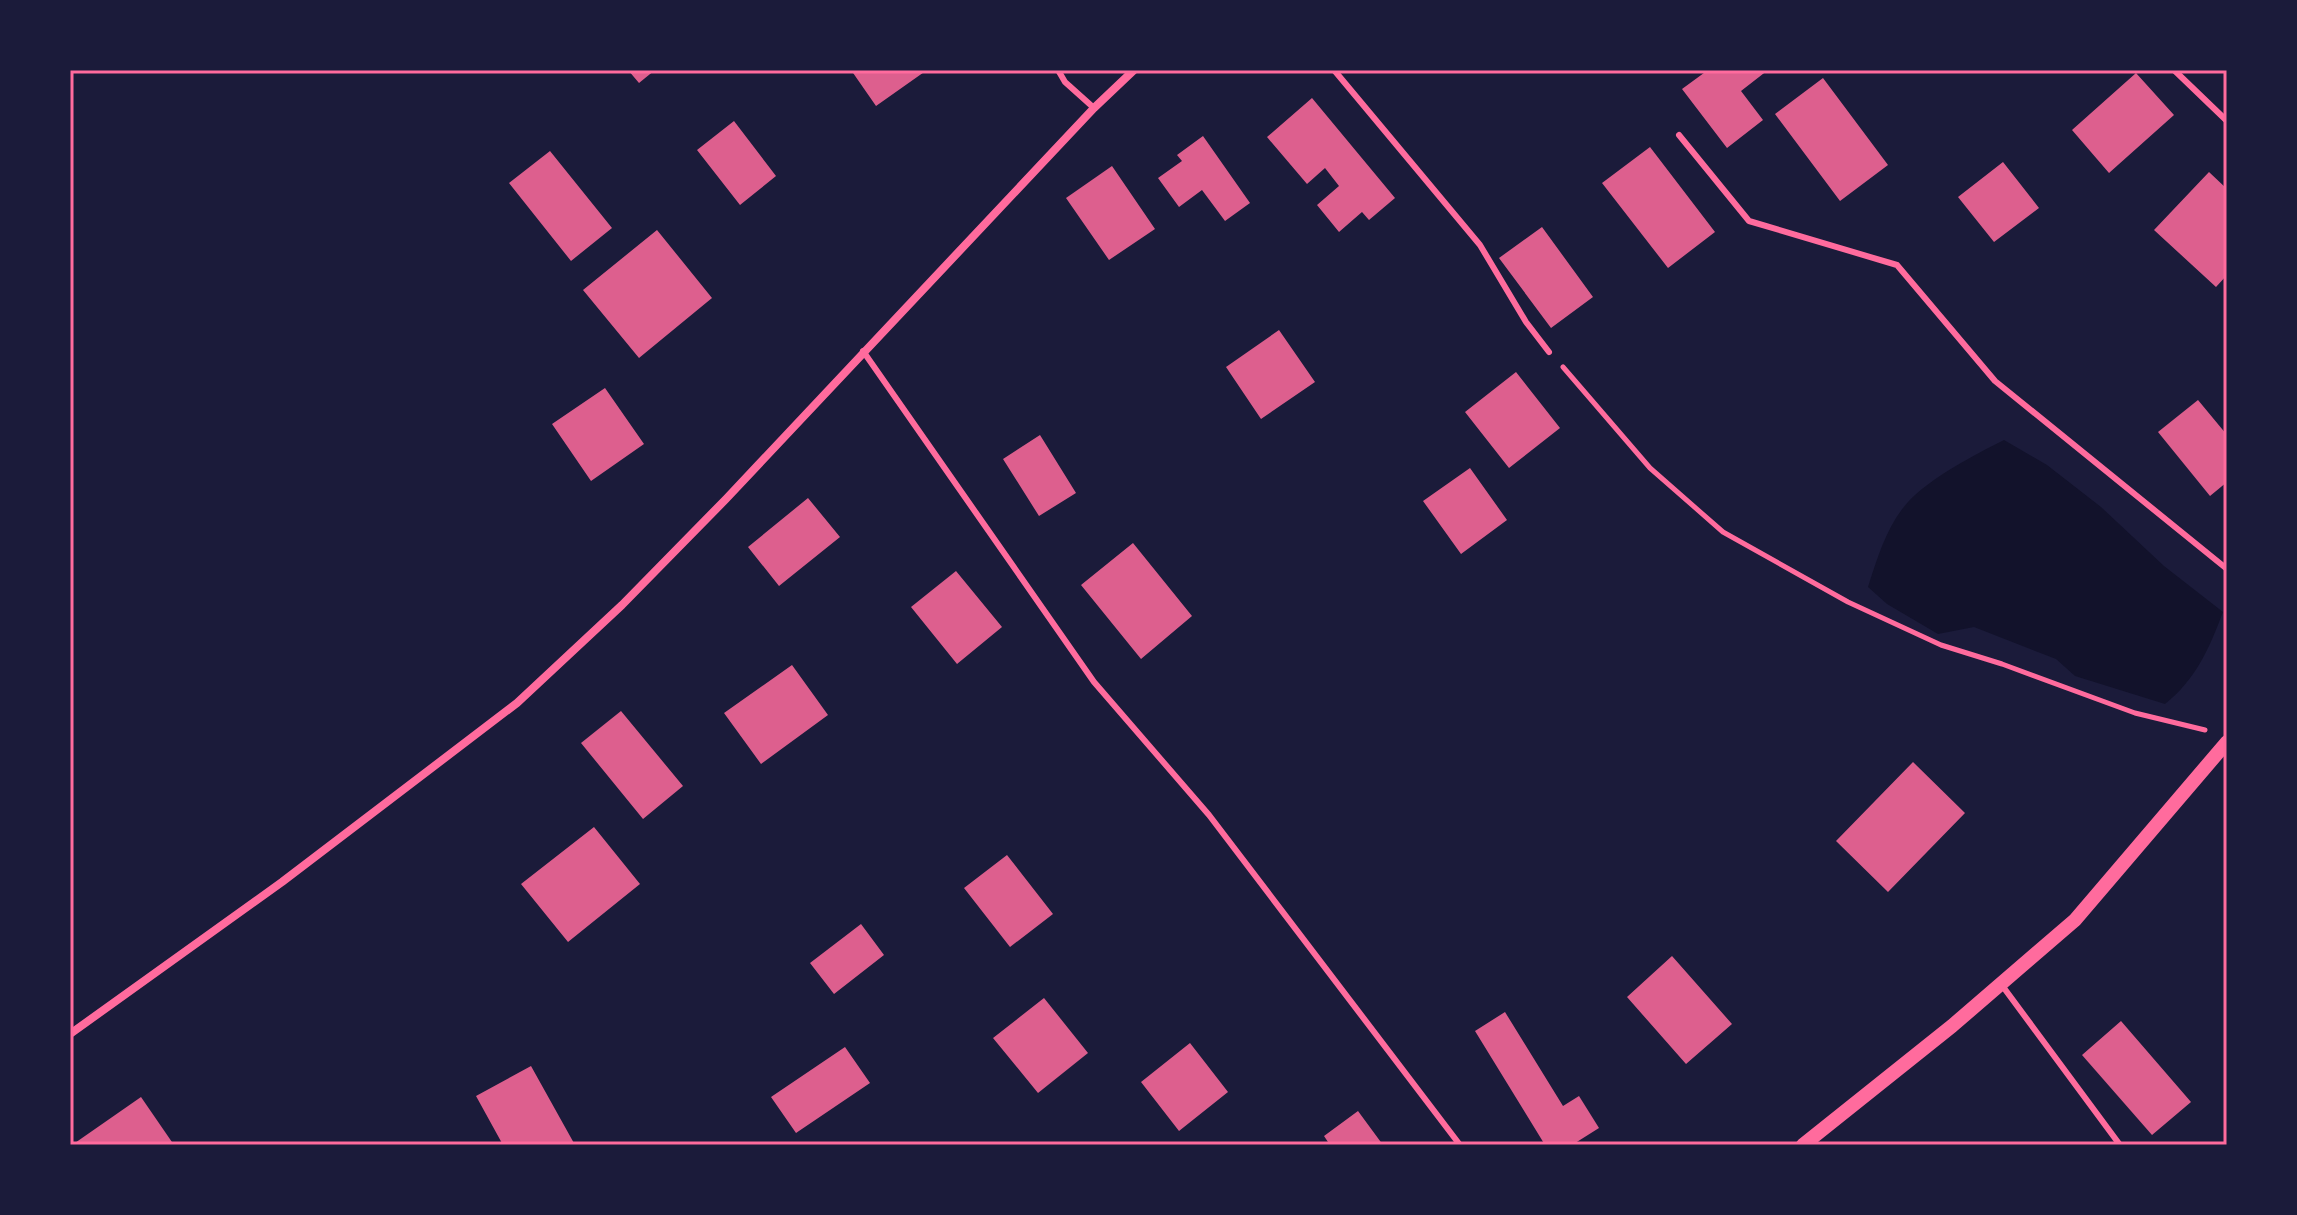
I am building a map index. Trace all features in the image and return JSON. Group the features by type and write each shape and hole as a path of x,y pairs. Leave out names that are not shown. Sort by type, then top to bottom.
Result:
{"street":[{"path":"70,1034 282,882 517,703 622,605 1094,108 1134,70"},
{"path":"1803,1145 2075,920 2227,742"}],"lane":[{"path":"1058,70 1065,82 1094,108"},
{"path":"1334,70 1480,245 1526,322 1549,352"},
{"path":"2174,70 2227,121"},
{"path":"1679,135 1749,221 1897,265 1995,381 2227,569"},
{"path":"863,351 1094,682 1209,815 1460,1145"},
{"path":"2001,984 2120,1145"}],"path":[{"path":"1549,352 1650,468 1723,532 1848,602 1941,645 2135,713 2195,726 2214,734"}],"shaded area":[{"path":"2004,440 2047,465 2101,507 2164,566 2223,612 2200,662 2185,684 2165,704 2075,676 2056,659 1974,627 1938,634 1887,604 1868,587 1888,532 1908,502 1967,459"}],"building":[{"path":"628,70 655,70 639,83"},
{"path":"851,70 927,70 876,106"},
{"path":"1708,70 1768,70 1741,91 1763,120 1727,148 1682,89"},
{"path":"2136,73 2174,115 2109,173 2072,130"},
{"path":"1823,78 1888,165 1840,201 1775,114"},
{"path":"1312,98 1395,198 1369,220 1362,212 1339,232 1317,205 1339,186 1325,168 1307,184 1267,137"},
{"path":"734,121 776,176 740,205 697,150"},
{"path":"1203,136 1250,203 1225,221 1202,190 1179,207 1158,178 1182,161 1177,155"},
{"path":"1650,147 1715,232 1668,268 1602,183"},
{"path":"550,151 612,228 571,261 509,183"},
{"path":"2003,162 2039,208 1994,242 1958,197"},
{"path":"1112,166 1155,229 1109,260 1066,198"},
{"path":"2209,172 2227,189 2227,275 2216,287 2154,230"},
{"path":"1542,227 1593,297 1551,328 1499,258"},
{"path":"657,230 712,298 639,358 583,290"},
{"path":"1279,330 1315,382 1261,419 1226,367"},
{"path":"1516,372 1560,428 1509,468 1465,412"},
{"path":"605,388 644,444 591,481 552,424"},
{"path":"2198,400 2227,435 2227,482 2210,496 2158,432"},
{"path":"1040,435 1076,493 1039,516 1003,459"},
{"path":"1470,468 1507,520 1461,554 1423,501"},
{"path":"808,498 840,537 779,586 748,547"},
{"path":"1133,543 1192,616 1141,659 1081,585"},
{"path":"956,571 1002,627 957,664 911,607"},
{"path":"792,665 828,715 761,764 724,713"},
{"path":"621,711 683,786 643,819 581,743"},
{"path":"1913,762 1965,813 1888,892 1836,841"},
{"path":"594,827 640,884 568,942 521,884"},
{"path":"1007,855 1053,914 1010,947 964,888"},
{"path":"861,924 884,955 834,994 810,963"},
{"path":"1672,956 1732,1024 1686,1064 1627,997"},
{"path":"1044,998 1088,1053 1038,1093 993,1038"},
{"path":"1505,1012 1563,1106 1579,1096 1599,1128 1572,1145 1545,1145 1475,1031"},
{"path":"2121,1021 2191,1102 2152,1135 2082,1055"},
{"path":"1190,1043 1228,1092 1179,1131 1141,1082"},
{"path":"845,1047 870,1083 796,1133 771,1097"},
{"path":"531,1066 575,1145 503,1145 476,1096"},
{"path":"141,1097 174,1145 72,1145"},
{"path":"1358,1111 1383,1145 1330,1145 1324,1136"}]}
